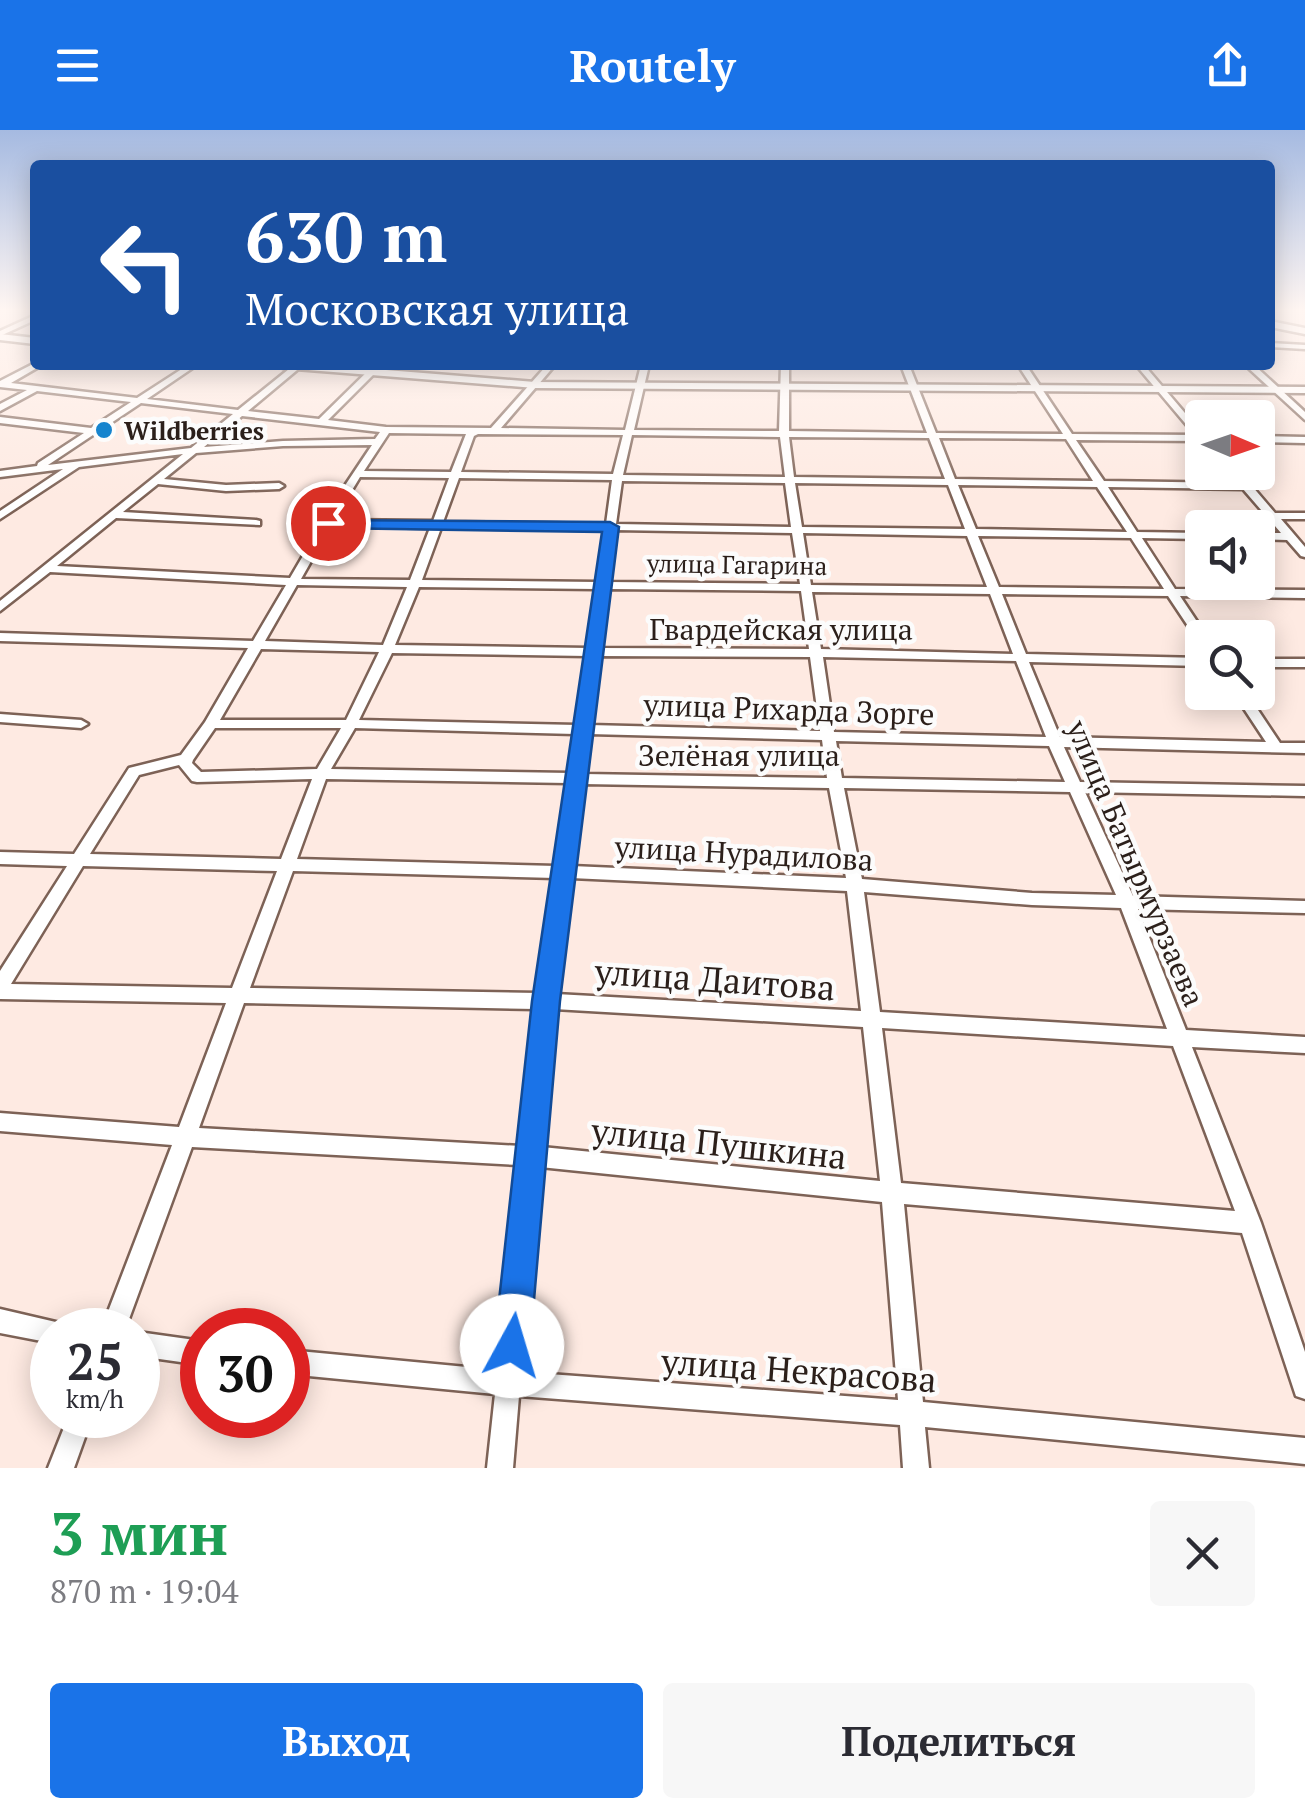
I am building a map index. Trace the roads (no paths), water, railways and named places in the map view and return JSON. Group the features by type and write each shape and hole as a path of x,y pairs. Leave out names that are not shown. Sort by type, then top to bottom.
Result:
{"main road":[{"path":"399,371 535,385 1305,390"}],"street":[{"path":"1,384 25,371"},
{"path":"34,470 182,371"},
{"path":"0,607 292,371"},
{"path":"322,422 372,371"},
{"path":"494,431 546,371"},
{"path":"500,1468 546,1001 610,527 625,433 642,371"},
{"path":"784,371 784,434 790,481 836,782 856,884 892,1193 916,1468"},
{"name":"улица Батырмурзаева","path":"907,371 1055,743 1126,898 1250,1223 1305,1387"},
{"path":"1026,371 1190,620"},
{"path":"1146,371 1185,417"},
{"path":"1256,371 1305,417"},
{"path":"1,384 386,430 1185,438"},
{"path":"0,408 36,388"},
{"path":"2,422 93,431"},
{"path":"0,989 134,771 186,759 211,724 356,474 386,430"},
{"path":"121,1308 321,774 354,724 416,583 470,435 476,431"},
{"path":"1275,439 1305,440"},
{"path":"0,474 193,449 304,440 378,442"},
{"path":"0,516 78,463"},
{"path":"356,474 1185,485"},
{"path":"156,481 226,488 279,486"},
{"path":"1249,490 1267,510"},
{"path":"114,514 256,523"},
{"path":"1275,516 1305,516"},
{"path":"1275,520 1305,554"},
{"path":"328,523 1185,536"},
{"path":"1275,537 1290,537"},
{"name":"улица Гагарина","path":"48,568 296,582 1305,594"},
{"name":"Гвардейская улица","path":"0,637 386,649 1185,661"},
{"path":"1275,663 1305,663"},
{"path":"1251,710 1276,747"},
{"path":"0,718 81,724"},
{"name":"улица Рихарда Зорге","path":"211,724 354,724 1305,748"},
{"name":"Зелёная улица","path":"186,759 185,764 197,777 321,774 1305,791"},
{"name":"улица Нурадилова","path":"0,858 563,872 856,884 1032,898 1126,898 1305,907"},
{"name":"улица Даитова","path":"0,989 546,1001 1180,1041 1305,1045"},
{"name":"улица Пушкина","path":"0,1122 186,1137 530,1156 892,1193 1250,1223"},
{"path":"0,1322 30,1327"},
{"name":"улица Некрасова","path":"310,1364 508,1384 911,1413 1305,1451"},
{"path":"61,1468 72,1438"}],"place":[{"name":"Wildberries","path":"104,430"}]}
